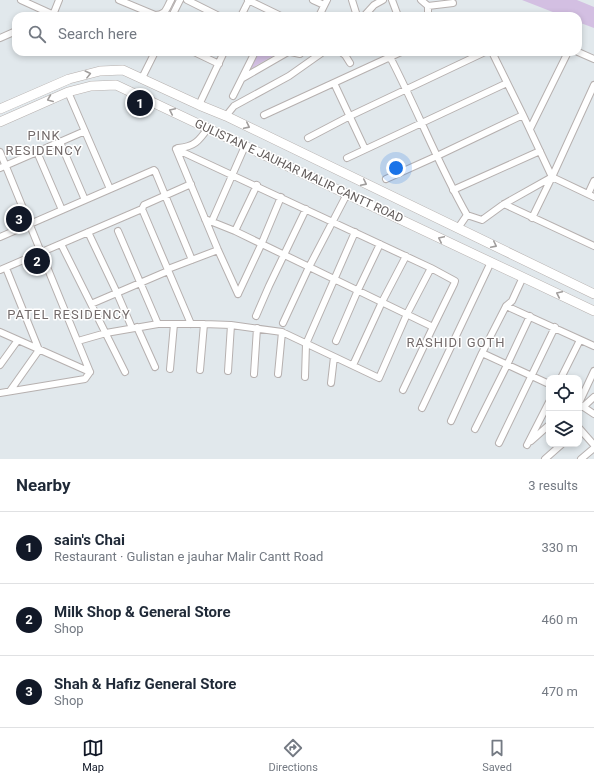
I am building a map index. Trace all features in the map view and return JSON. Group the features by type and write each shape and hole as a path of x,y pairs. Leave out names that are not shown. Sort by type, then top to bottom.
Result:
{"main road":[{"name":"GULISTAN E JAUHAR MALIR CANTT ROAD","path":"0,109 68,79 100,71 123,70 226,116 594,294"},
{"name":"GULISTAN E JAUHAR MALIR CANTT ROAD","path":"0,122 28,108 68,92 91,86 116,85 594,311"}],"street":[{"path":"21,0 45,12"},
{"path":"54,12 59,0"},
{"path":"119,0 137,10 144,12"},
{"path":"165,12 171,0"},
{"path":"174,12 180,0"},
{"path":"187,0 209,12"},
{"path":"243,12 248,0 273,12"},
{"path":"313,0 325,3"},
{"path":"352,0 356,12"},
{"path":"367,12 383,0"},
{"path":"392,0 396,12"},
{"path":"421,0 428,6 453,3"},
{"path":"428,6 428,12"},
{"path":"0,38 12,33"},
{"path":"582,54 594,59"},
{"path":"142,78 153,56"},
{"path":"203,56 219,64"},
{"path":"199,105 222,56"},
{"path":"233,96 253,56"},
{"path":"243,78 282,56"},
{"path":"226,116 234,106 289,76 316,56"},
{"path":"346,56 350,63"},
{"path":"308,138 350,116 477,56"},
{"path":"494,56 552,177 591,195 594,181"},
{"path":"530,129 566,56"},
{"path":"264,115 390,57 407,90 453,190 467,215 482,220 504,204 552,177"},
{"path":"334,83 366,149"},
{"path":"347,158 507,83"},
{"path":"532,218 593,89"},
{"path":"68,92 110,189"},
{"path":"386,179 523,115"},
{"path":"176,148 186,148 195,144 208,128"},
{"path":"3,167 85,131"},
{"path":"60,142 85,200"},
{"path":"212,222 245,146"},
{"path":"176,148 306,208 455,281 403,390"},
{"path":"176,148 218,250 238,294 281,197"},
{"path":"453,190 540,151"},
{"path":"0,152 3,167 41,252 90,372"},
{"path":"37,152 62,210"},
{"path":"0,237 154,170 192,260"},
{"path":"39,350 3,269 142,209 144,205 191,184"},
{"path":"235,231 257,185"},
{"path":"283,323 309,267 347,194"},
{"path":"504,204 594,246"},
{"path":"256,316 306,208"},
{"path":"142,209 191,324"},
{"path":"458,228 467,215"},
{"path":"205,219 235,231 261,245 433,327"},
{"path":"118,231 158,324"},
{"path":"88,232 117,293 155,366"},
{"path":"305,377 306,344 354,232"},
{"path":"61,244 125,372"},
{"path":"336,341 380,244"},
{"path":"91,304 218,250"},
{"path":"352,365 406,256"},
{"path":"422,408 491,262"},
{"path":"78,341 106,333 158,324 231,325 257,328 282,332 377,377 380,377 407,314 431,268"},
{"path":"451,421 482,353 506,306 512,301 523,277"},
{"path":"506,306 594,346"},
{"path":"475,429 530,316"},
{"path":"170,369 174,324"},
{"path":"200,370 204,324"},
{"path":"228,371 231,325"},
{"path":"499,443 555,327"},
{"path":"254,374 257,328"},
{"path":"0,332 90,372"},
{"path":"278,374 282,332"},
{"path":"0,365 18,340"},
{"path":"562,375 580,340"},
{"path":"10,391 39,350"},
{"path":"482,353 546,383"},
{"path":"331,383 334,357"},
{"path":"582,399 594,371"},
{"path":"0,393 85,379 90,372"},
{"path":"582,403 594,396"},
{"path":"582,405 594,414"},
{"path":"546,408 527,445 546,428"},
{"path":"581,459 594,446 582,432"},
{"path":"546,459 559,447"}],"shaded area":[{"path":"522,0 577,0 594,7 594,28 582,24 582,12 553,12"},
{"path":"255,56 273,56 252,68 250,67"}],"place":[{"name":"sain's Chai","path":"140,103"},
{"name":"Shah & Hafiz General Store","path":"19,219"},
{"name":"Milk Shop & General Store","path":"37,261"}],"district":[{"name":"PINK RESIDENCY","path":"44,142"},
{"name":"PATEL RESIDENCY","path":"69,314"},
{"name":"RASHIDI GOTH","path":"456,342"}]}
